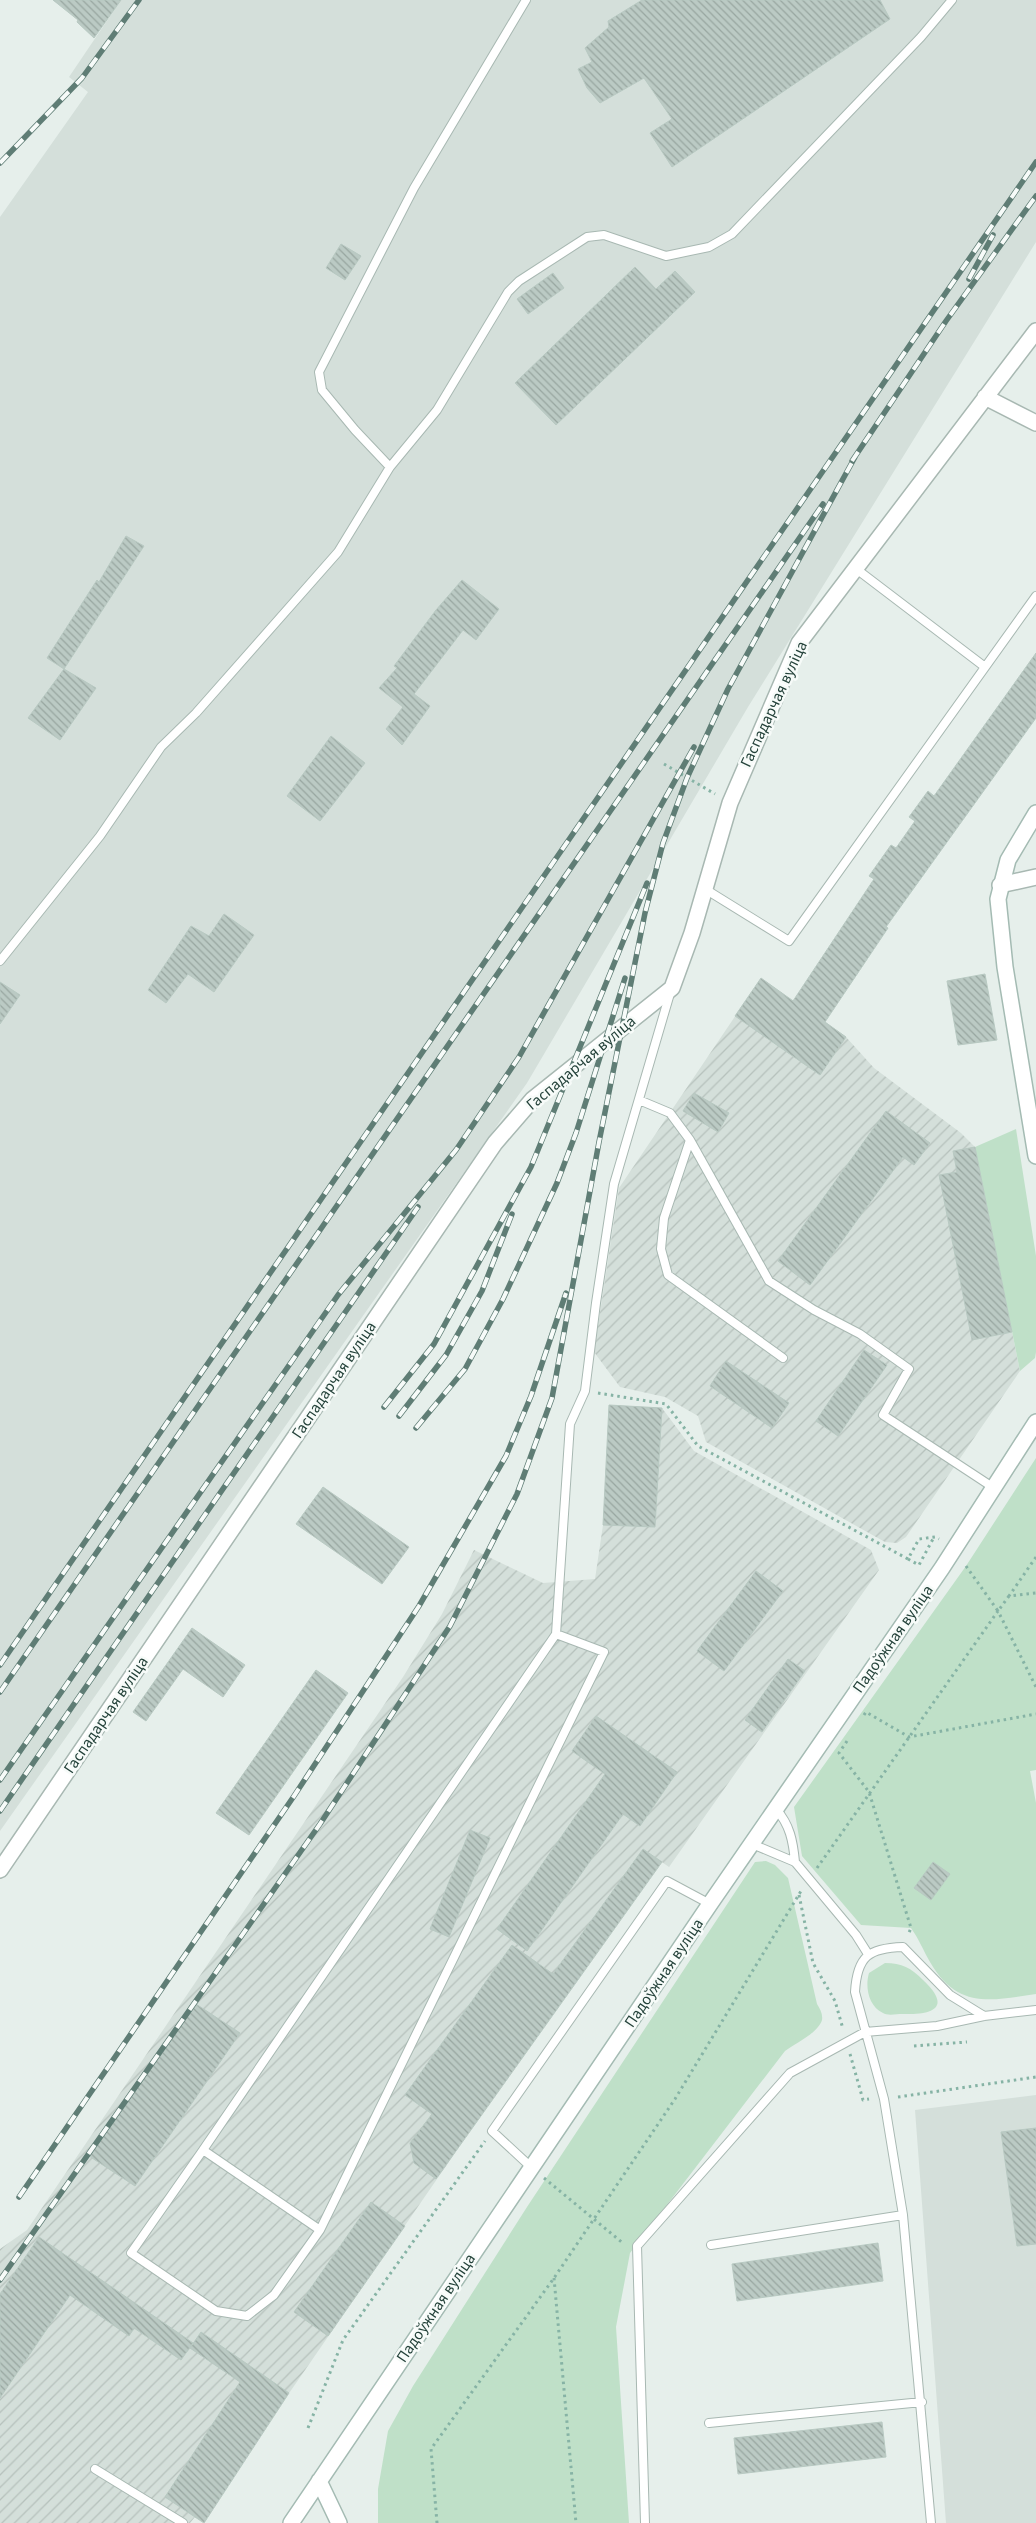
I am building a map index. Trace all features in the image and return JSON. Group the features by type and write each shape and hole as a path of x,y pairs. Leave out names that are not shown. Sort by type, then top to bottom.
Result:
{"street":[{"name":"Гаспадарчая вуліца","path":"0,1870 495,1143 533,1099 672,988 692,934 730,803 799,644 1036,331"},
{"path":"985,397 1036,423"},
{"path":"1036,813 1008,860 1000,885 999,924 1036,1156"},
{"path":"1000,885 1036,878"},
{"name":"Падоўжная вуліца","path":"291,2523 994,1488 1036,1422"},
{"path":"319,2481 339,2523"}],"lane":[{"path":"390,467 355,430 322,390 319,372 414,188 526,0"},
{"path":"0,961 100,836 161,747 196,713 338,552 390,467 437,410 508,292 519,281 587,237 604,235 666,256 709,247 732,234 921,37 952,0"},
{"path":"855,568 985,667"},
{"path":"705,889 789,941 1036,596"},
{"path":"556,1634 604,1652 320,2230 274,2295 247,2316 216,2311 131,2253 556,1634 570,1424 585,1391 614,1184 672,988"},
{"path":"639,1100 670,1113 690,1140 768,1281 814,1310 860,1334 909,1369 883,1415 994,1488"},
{"path":"690,1140 664,1218 661,1249 668,1275 783,1358"},
{"path":"776,1809 785,1820 793,1840 795,1862"},
{"path":"752,1844 795,1862 868,1954"},
{"path":"532,2168 492,2131 667,1881 710,1904"},
{"path":"931,2523 922,2402 903,2215 884,2099 855,1992 856,1974 868,1954 882,1948 903,1946 950,1995 984,2016"},
{"path":"645,2523 637,2246 790,2074 865,2032 937,2026 984,2016 1036,2010"},
{"path":"203,2150 320,2230"},
{"path":"711,2245 903,2215"},
{"path":"709,2423 922,2402"},
{"path":"95,2469 182,2523"}],"path":[{"path":"664,764 730,803"},
{"path":"585,1391 666,1404 698,1446 919,1565 935,1537"},
{"path":"908,1559 919,1539 935,1537 939,1539"},
{"path":"437,2523 431,2449 554,2278 675,2099 794,1901 1036,1557"},
{"path":"966,1566 998,1611 1036,1687"},
{"path":"1009,1596 1036,1593"},
{"path":"866,1712 909,1737 1036,1714"},
{"path":"839,1753 869,1792 910,1928 903,1946"},
{"path":"914,2046 967,2042"},
{"path":"308,2428 343,2340 492,2131"},
{"path":"532,2168 638,2256"},
{"path":"554,2278 576,2523"}],"shaded area":[{"path":"121,0 1036,0 1036,242 748,707 527,1083 0,1831 0,217 88,92 69,77"},
{"path":"761,978 846,1037 874,1068 961,1133 975,1147 1020,1371 906,1537 897,1543 885,1542 706,1442 698,1416 665,1397 620,1387 594,1352 619,1188"},
{"path":"609,1405 662,1408 694,1451 871,1550 879,1570 669,1867 643,1849 451,2118 455,2153 274,2415 204,2523 195,2517 190,2523 0,2523 0,2249 27,2230 403,1677 442,1614 474,1550 543,1583 595,1579 603,1525"},
{"path":"1036,2095 1036,2523 946,2523 915,2110"}],"green space":[{"path":"1016,1129 1036,1256 1036,1352 1035,1358 1020,1371 975,1147"},
{"path":"1036,1458 1036,1770 1030,1771 1036,1803 1036,1994 1004,1999 976,1998 963,1995 951,1988 940,1977 911,1928 861,1925 802,1856 794,1807 966,1566"},
{"path":"766,1861 775,1865 788,1878 822,2020 816,2029 785,2051 630,2253 616,2327 629,2523 378,2523 378,2489 388,2431 413,2386 527,2207 755,1862"},
{"path":"885,1963 901,1965 919,1976 937,1997 935,2008 930,2011 913,2014 885,2014 878,2010 871,2001 867,1984 869,1973"}],"building":[{"path":"53,0 121,0 94,38 77,22 78,20"},
{"path":"642,0 880,0 890,19 672,167 650,133 672,119 644,78 600,103 587,88 578,69 592,62 585,48 609,27 608,21"},
{"path":"341,244 361,256 345,280 326,268"},
{"path":"635,267 656,289 675,271 695,292 556,425 515,383"},
{"path":"553,273 564,288 528,314 517,299"},
{"path":"126,536 144,546 64,669 47,658 97,580 99,582"},
{"path":"462,580 499,609 476,640 463,630 414,694 430,706 402,745 386,729 403,707 379,688 397,668 394,666 436,610"},
{"path":"1036,653 1036,718 886,927 888,928 825,1022 846,1037 820,1075 735,1016 761,978 793,1001 874,879 869,876 891,845 896,848 915,821 909,817 928,791 934,796"},
{"path":"64,669 96,688 60,740 28,718"},
{"path":"331,736 365,763 320,821 287,796"},
{"path":"224,914 254,935 214,992 188,974 166,1003 148,990 191,926 209,936"},
{"path":"985,974 997,1040 958,1045 947,981"},
{"path":"0,982 20,995 0,1024"},
{"path":"694,1093 729,1113 718,1132 683,1111"},
{"path":"886,1111 930,1143 914,1165 903,1157 810,1285 778,1261"},
{"path":"975,1147 1012,1332 972,1340 939,1175 957,1172 953,1151"},
{"path":"864,1350 887,1365 838,1436 816,1421"},
{"path":"726,1361 789,1403 772,1428 710,1386"},
{"path":"609,1405 662,1408 655,1527 603,1525"},
{"path":"323,1487 409,1547 382,1584 296,1524"},
{"path":"756,1571 783,1591 724,1671 697,1651"},
{"path":"192,1628 245,1665 223,1697 183,1669 146,1721 133,1712"},
{"path":"788,1659 805,1671 762,1732 745,1720"},
{"path":"316,1670 348,1693 249,1835 216,1813"},
{"path":"596,1716 677,1772 640,1826 623,1814 527,1951 497,1929 605,1774 572,1751"},
{"path":"470,1830 490,1838 449,1937 430,1929"},
{"path":"643,1849 662,1862 436,2179 414,2163 410,2143 432,2114 405,2095 512,1945 553,1974"},
{"path":"933,1862 950,1874 931,1900 914,1888"},
{"path":"196,2004 240,2033 135,2186 89,2156"},
{"path":"1036,2128 1036,2244 1017,2246 1001,2132"},
{"path":"371,2202 405,2226 328,2336 294,2312"},
{"path":"39,2237 193,2343 181,2360 134,2328 129,2336 70,2295 0,2398 0,2294"},
{"path":"878,2243 883,2281 737,2301 732,2264"},
{"path":"201,2332 289,2393 204,2523 165,2497 240,2382 190,2348"},
{"path":"882,2422 886,2457 738,2474 734,2438"}],"railway":[{"path":"0,163 82,78 139,0"},
{"path":"0,1665 1036,162"},
{"path":"852,461 946,321 1036,196"},
{"path":"969,279 993,235"},
{"path":"0,2280 320,1824 450,1626 517,1494 552,1398 599,1142 645,913 663,843 687,778 728,689 855,457"},
{"path":"0,1692 823,504"},
{"path":"0,1780 338,1295 456,1150 519,1057 694,747"},
{"path":"384,1407 434,1344 531,1167 647,883"},
{"path":"416,1428 465,1369 503,1299 557,1183 576,1133 625,978"},
{"path":"0,1811 418,1207"},
{"path":"399,1416 446,1355 482,1291 512,1214"},
{"path":"19,2197 294,1796 419,1606 506,1456 531,1396 566,1293"}]}
